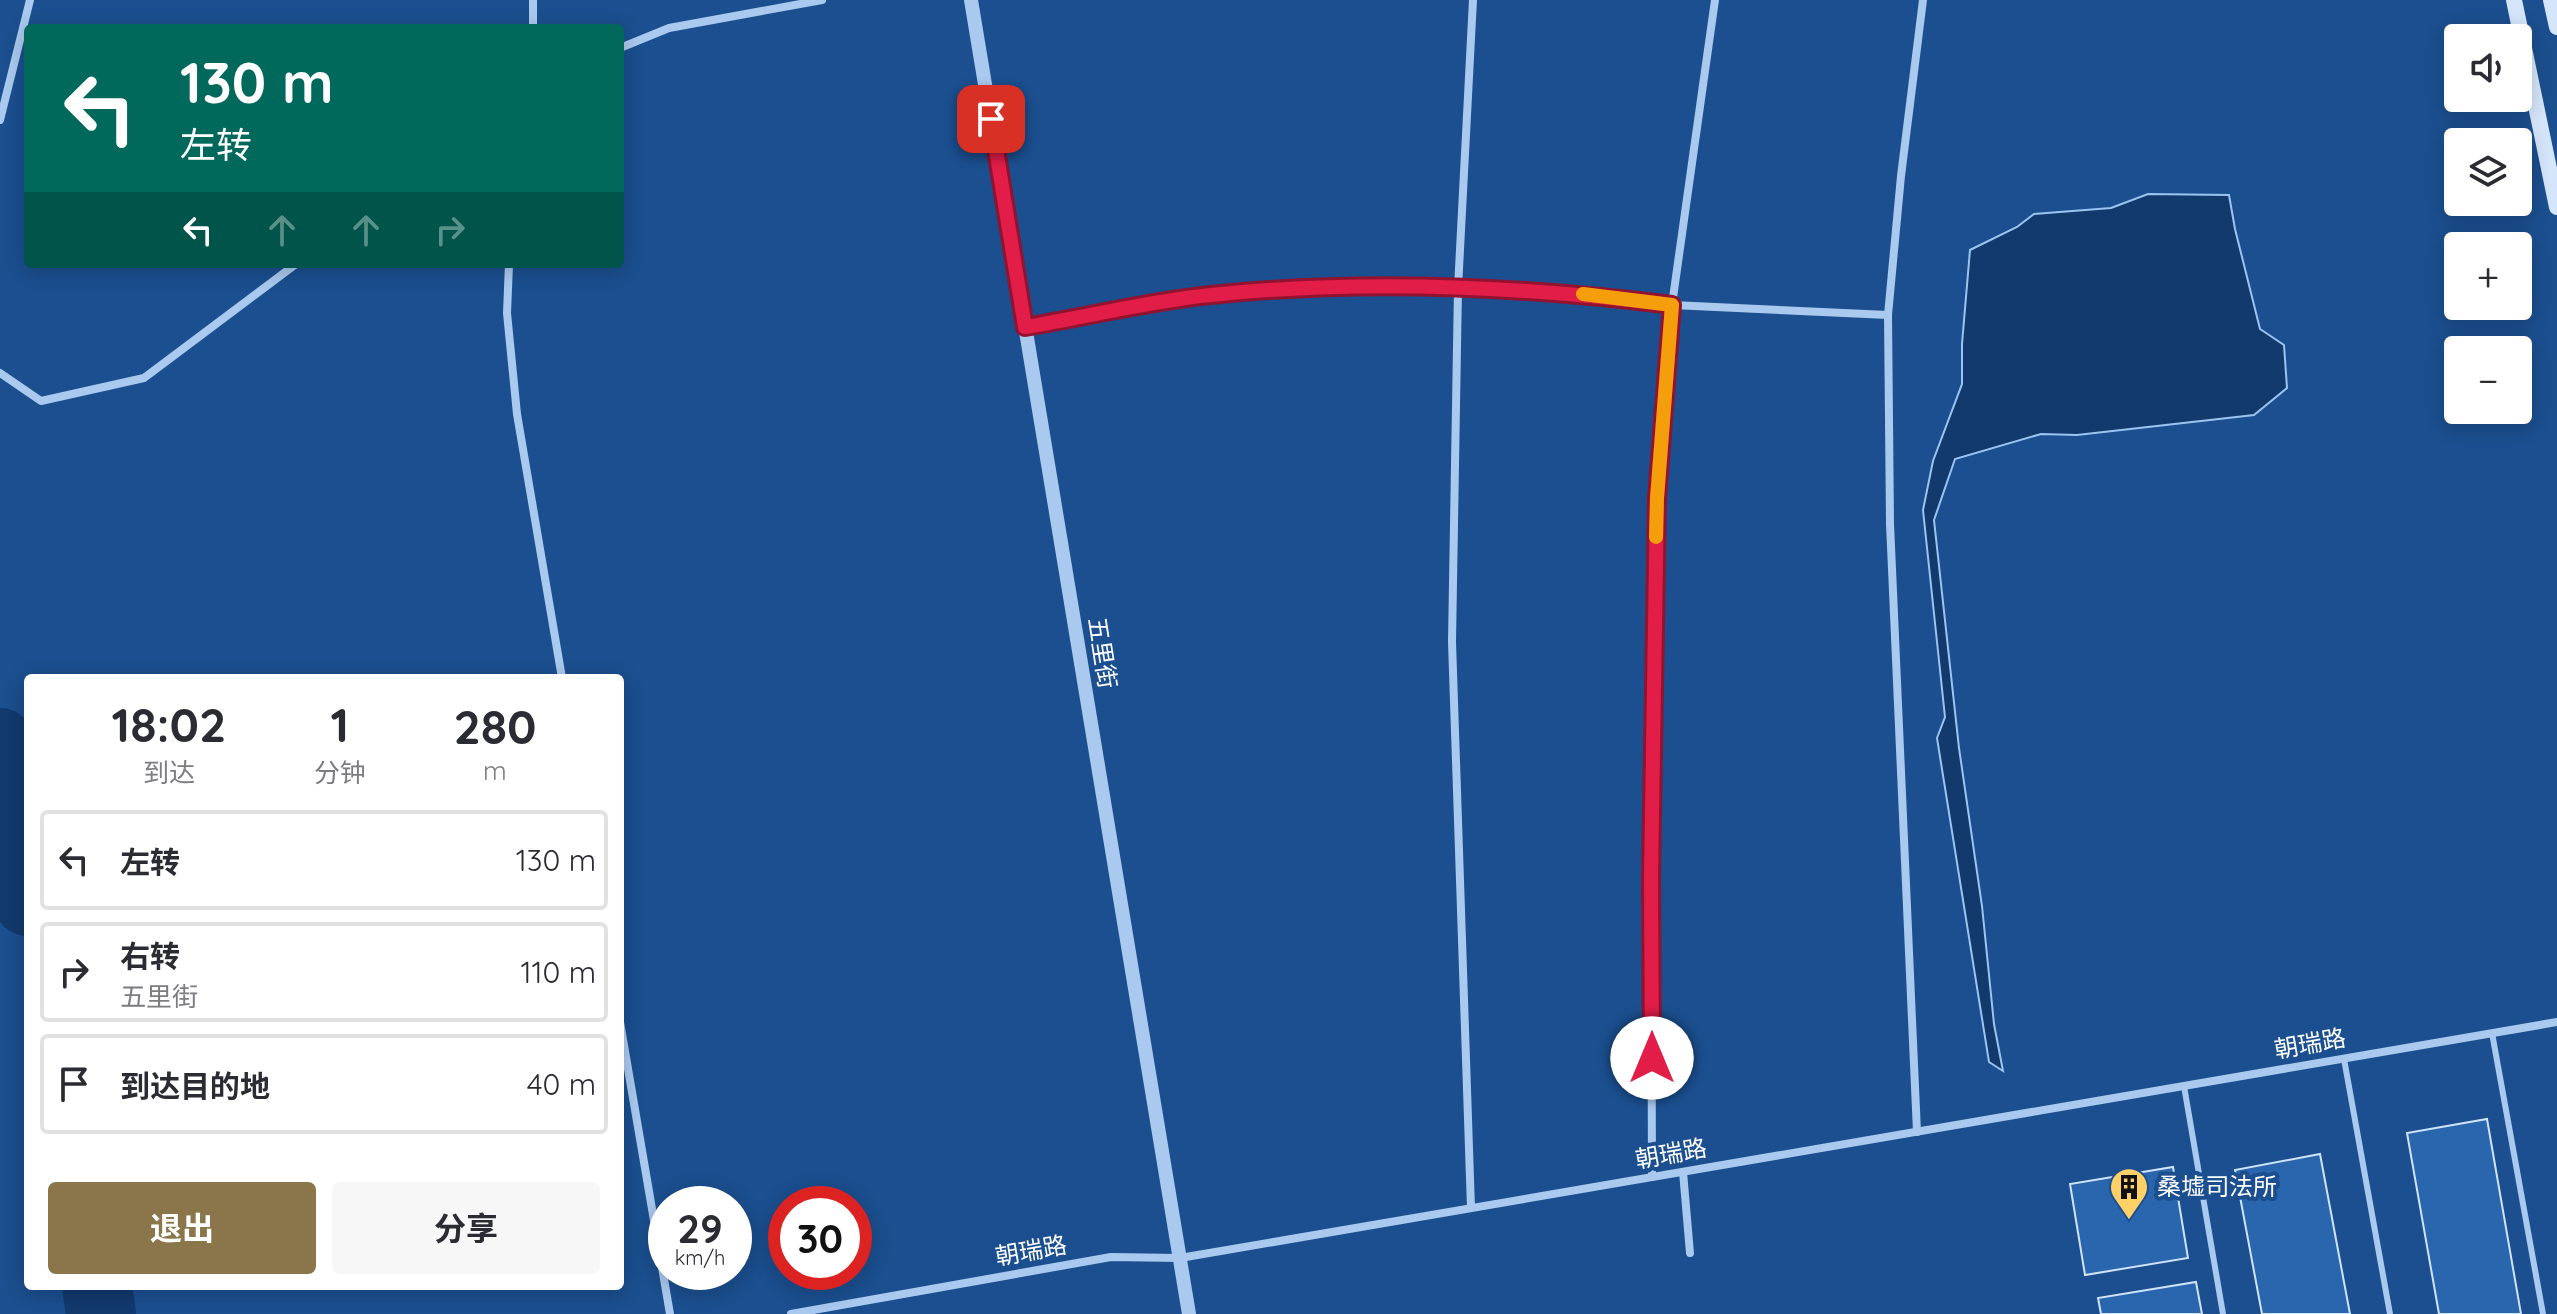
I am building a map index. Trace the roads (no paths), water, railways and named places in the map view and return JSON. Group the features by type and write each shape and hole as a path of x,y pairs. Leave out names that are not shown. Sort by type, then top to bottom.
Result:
{"main road":[{"path":"2514,0 2557,207"},
{"path":"2551,0 2557,27"}],"street":[{"path":"0,120 30,0"},
{"path":"533,0 533,24"},
{"path":"624,46 669,28 822,0"},
{"name":"五里街","path":"971,0 1189,1314"},
{"path":"1471,1208 1452,642 1458,288 1473,0"},
{"path":"1652,1177 1651,878 1657,498 1672,305 1715,0"},
{"path":"1917,1132 1890,524 1888,315 1901,176 1923,0"},
{"path":"0,373 41,401 144,378 291,268"},
{"path":"509,268 507,313 517,414 561,674"},
{"path":"1025,327 1210,295 1372,285 1592,294 1672,305 1888,315"},
{"name":"朝瑞路","path":"791,1314 1111,1257 1180,1258 2557,1022"},
{"path":"624,1045 670,1314"},
{"path":"1683,1172 1690,1253"}],"lane":[{"path":"2492,1033 2543,1314"},
{"path":"2344,1059 2390,1314"},
{"path":"2184,1086 2223,1314"}],"water":[{"path":"2148,194 2229,195 2260,329 2284,345 2287,388 2254,415 2077,435 2041,434 1955,459 1934,520 1959,748 1982,906 1994,1024 2003,1071 1989,1062 1937,738 1945,717 1923,510 1933,461 1962,384 1970,250 2017,227 2034,214 2111,208"}],"waterway":[{"path":"0,743 24,878"},
{"path":"98,1290 101,1314"}],"place":[{"name":"桑墟司法所","path":"2129,1221"}]}
